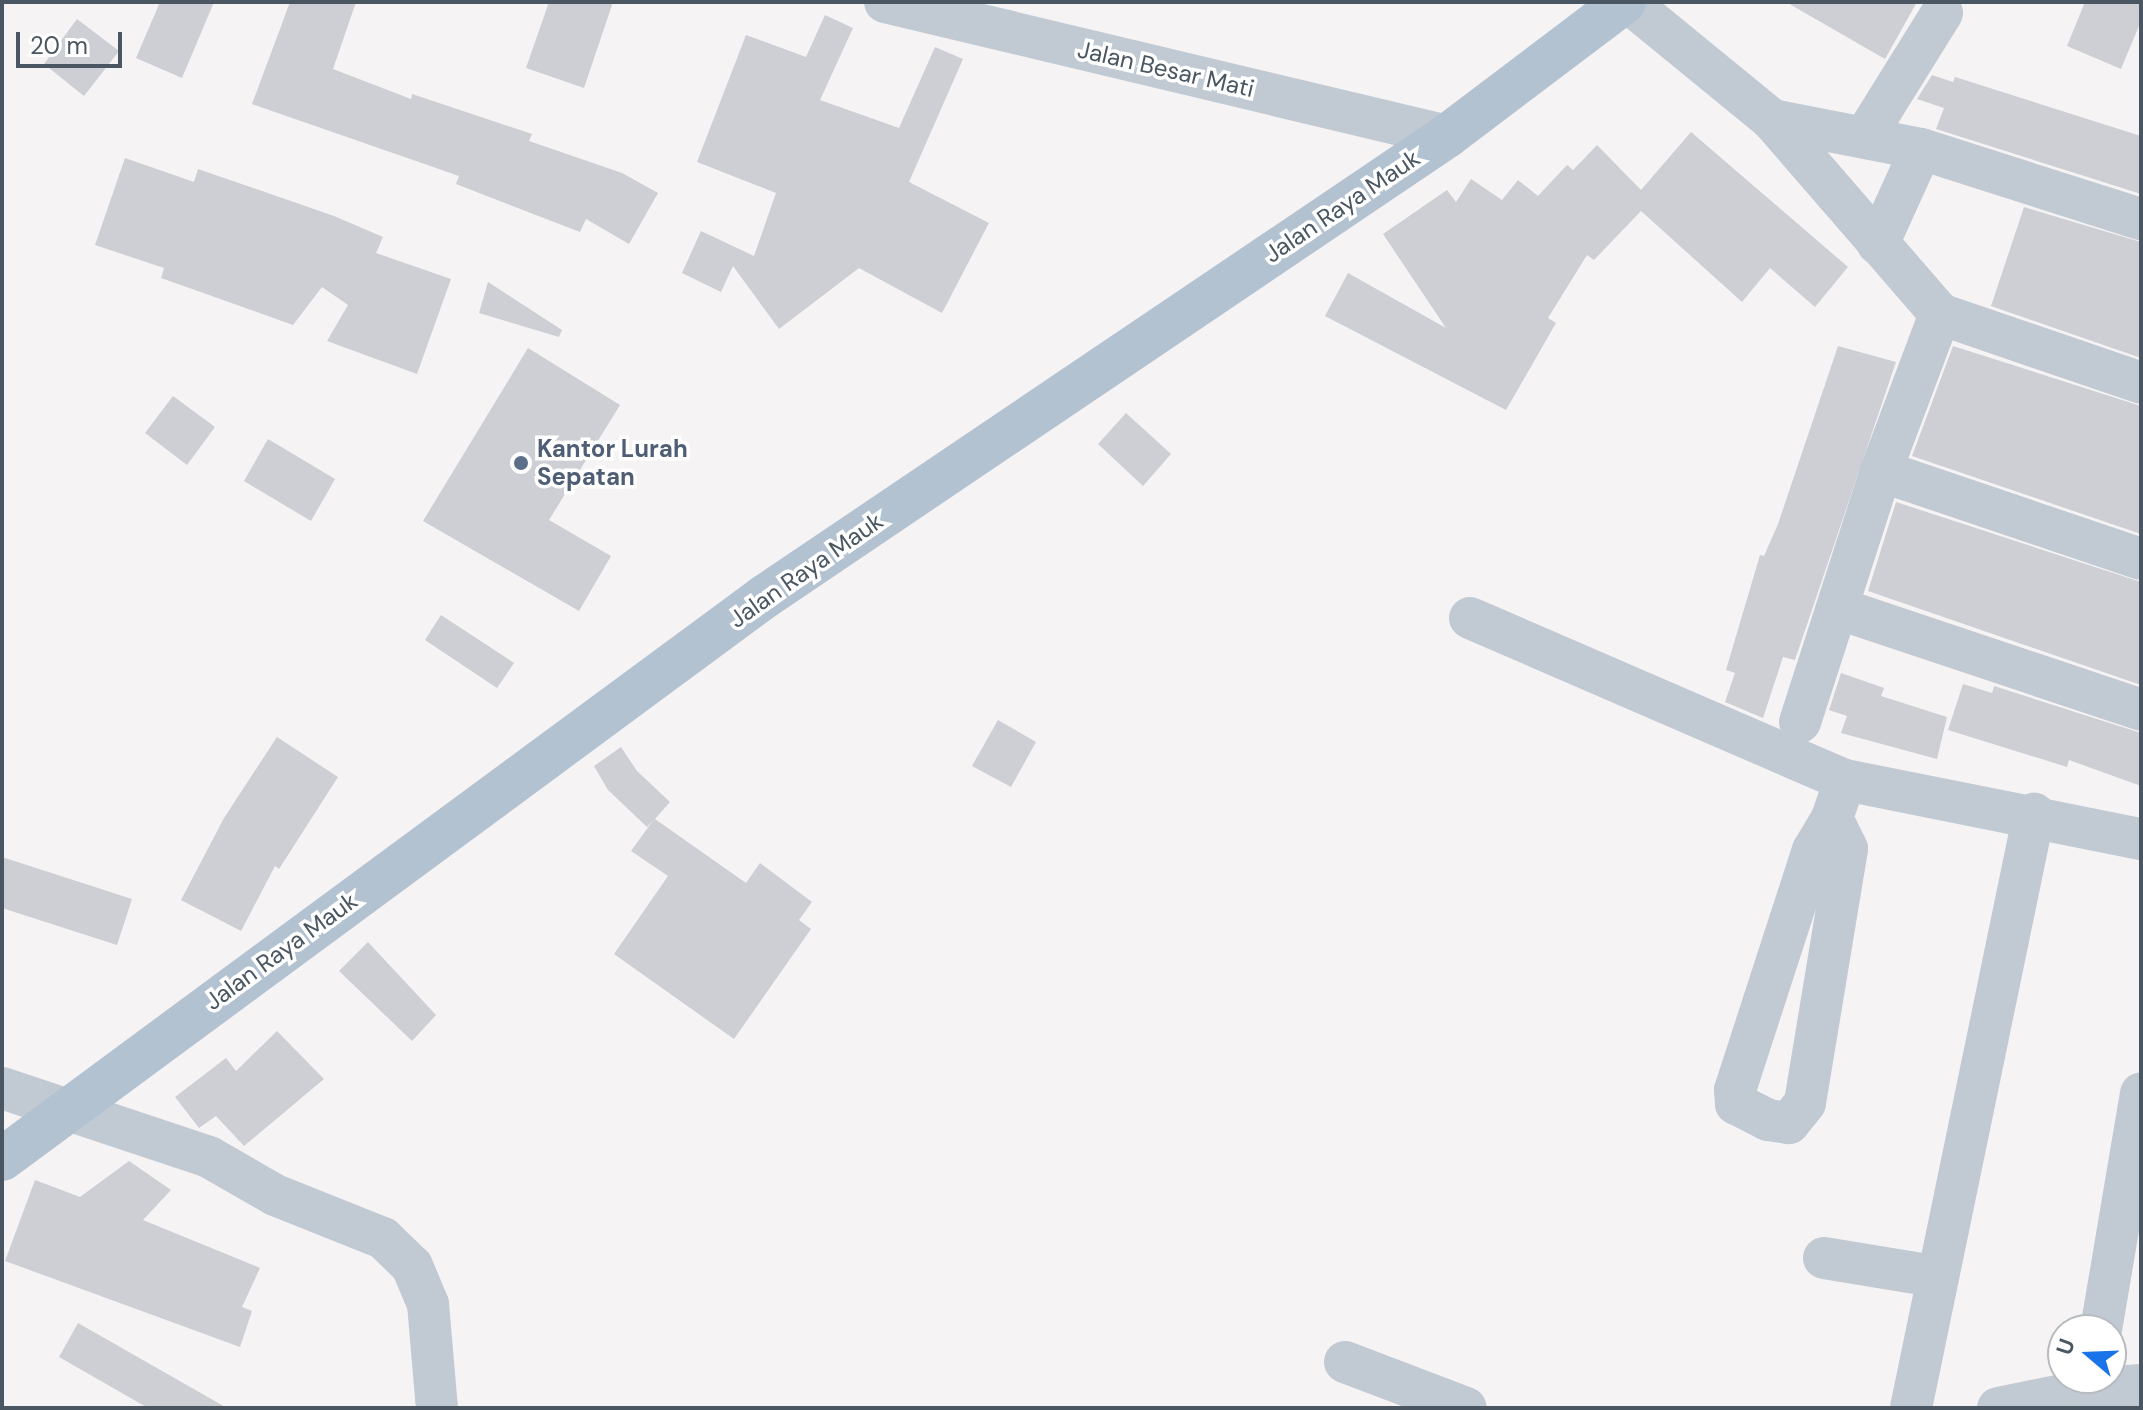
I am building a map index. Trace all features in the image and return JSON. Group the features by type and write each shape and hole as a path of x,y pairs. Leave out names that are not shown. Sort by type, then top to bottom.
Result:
{"main road":[{"name":"Jalan Raya Mauk","path":"2,1159 764,597 1447,136 1626,2"}],"street":[{"name":"Jalan Besar Mati","path":"885,2 1447,136"},
{"path":"1626,2 1772,120 1940,314 2141,383"},
{"path":"1866,135 1942,13"},
{"path":"1772,120 1866,135 1921,149 2141,219"},
{"path":"1878,244 1921,149"},
{"path":"1800,722 1881,471 1940,314"},
{"path":"1881,471 2141,559"},
{"path":"1837,608 2141,710"},
{"path":"1470,618 1839,799 2034,814 2141,839"},
{"path":"1839,799 1847,849 1805,1103 1789,1123 1768,1120 1736,1104 1735,1090 1813,850 1839,799"},
{"path":"1911,1408 1934,1276 2034,814"},
{"path":"2,1088 209,1157 275,1195 383,1238 412,1266 428,1304 436,1407"},
{"path":"2104,1314 2141,1093"},
{"path":"1824,1258 1934,1276"},
{"path":"1345,1362 1466,1408"},
{"path":"1998,1408 2051,1394"}],"building":[{"path":"160,2 214,2 182,78 136,58"},
{"path":"290,2 356,2 333,69 411,99 412,94 532,134 529,141 622,173 658,193 629,244 586,219 580,232 456,184 459,176 252,104"},
{"path":"549,2 613,2 584,88 526,68"},
{"path":"1786,2 1917,2 1885,59"},
{"path":"2085,2 2141,2 2141,21 2121,69 2067,46"},
{"path":"825,15 853,28 820,100 899,128 935,47 963,59 909,182 989,223 942,313 859,268 779,329 733,266 721,292 682,273 701,231 754,256 776,193 697,162 746,35 806,57"},
{"path":"77,19 119,51 84,96 44,64"},
{"path":"1932,75 1953,82 1955,77 2141,136 2141,194 1936,129 1944,108 1917,99"},
{"path":"1691,132 1848,267 1815,307 1770,268 1742,302 1641,211 1594,260 1587,255 1548,318 1556,323 1506,410 1325,316 1348,273 1446,328 1383,234 1447,190 1456,202 1471,179 1502,200 1518,180 1538,196 1567,165 1573,170 1597,145 1641,190"},
{"path":"125,158 194,182 198,169 334,216 383,237 376,253 451,279 417,374 327,341 348,305 322,287 293,325 161,278 164,268 95,245"},
{"path":"2024,207 2141,242 2141,358 1991,306"},
{"path":"488,282 562,330 559,337 479,313"},
{"path":"1838,346 1896,362 1795,660 1783,657 1763,718 1725,702 1735,673 1726,670 1760,555 1764,556 1778,524"},
{"path":"1953,346 2141,406 2141,534 1912,456"},
{"name":"Kantor Lurah Sepatan","path":"528,348 620,405 549,520 611,556 579,611 423,521"},
{"path":"173,396 215,427 187,465 145,433"},
{"path":"1126,413 1171,454 1143,486 1098,444"},
{"path":"268,439 335,479 311,521 244,481"},
{"path":"1896,502 2141,582 2141,685 1868,591"},
{"path":"441,615 514,663 497,688 425,640"},
{"path":"1841,673 1884,688 1881,696 1947,717 1937,759 1841,733 1847,716 1829,710"},
{"path":"1963,684 1992,693 1994,686 2141,733 2141,786 2069,760 2067,767 1948,730"},
{"path":"998,720 1036,742 1011,787 972,766"},
{"path":"277,737 338,777 279,869 275,866 241,931 181,900 224,818"},
{"path":"621,747 637,771 670,802 655,819 746,883 760,863 812,902 799,920 811,929 734,1039 614,954 668,876 631,851 654,819 647,827 608,790 594,766"},
{"path":"2,857 132,899 117,945 2,908"},
{"path":"368,942 436,1015 412,1041 339,971"},
{"path":"277,1031 324,1079 244,1146 216,1116 199,1128 175,1097 226,1058 236,1071"},
{"path":"129,1161 171,1190 143,1220 260,1268 242,1307 252,1311 240,1347 5,1261 35,1180 80,1197"},
{"path":"78,1323 227,1408 148,1408 59,1357"}],"place":[{"name":"Kantor Lurah Sepatan","path":"521,463"}]}
